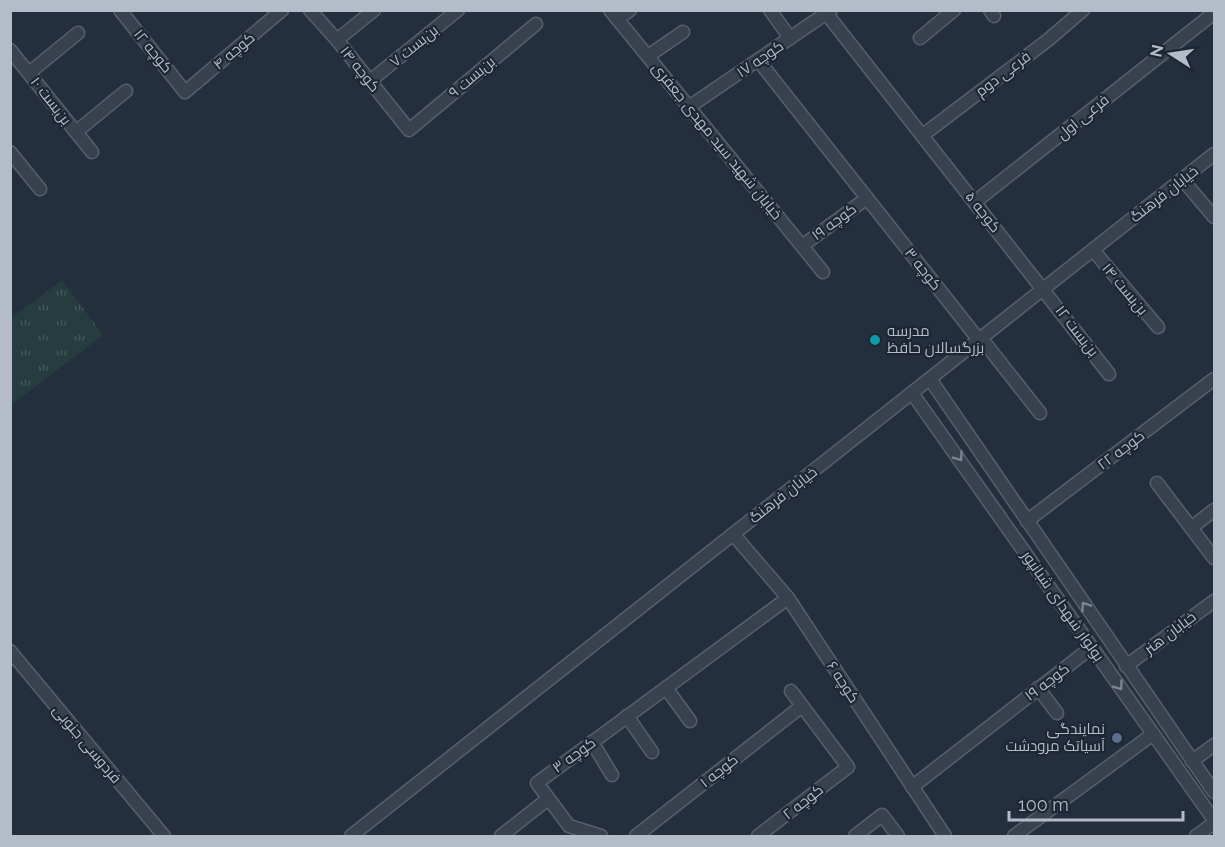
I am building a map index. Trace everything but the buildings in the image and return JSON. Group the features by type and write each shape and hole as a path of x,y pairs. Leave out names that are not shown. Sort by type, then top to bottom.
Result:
{"street":[{"name":"کوچه ۱۲","path":"120,10 185,92"},
{"name":"کوچه ۴","path":"185,92 282,10"},
{"name":"کوچه ۱۴","path":"310,10 409,130"},
{"path":"337,40 374,10"},
{"name":"بن‌بست ۷","path":"370,81 458,10"},
{"path":"614,15 630,10"},
{"path":"770,10 790,38"},
{"path":"920,38 954,10"},
{"name":"فرعی دوم","path":"923,135 1048,40 1083,10"},
{"path":"828,12 923,135"},
{"name":"کوچه ۱۷","path":"689,107 828,12"},
{"name":"فرعی اول","path":"975,202 1215,13"},
{"name":"خیابان شهید سید مهدی جعفری","path":"614,15 823,272"},
{"name":"بن‌بست ۹","path":"409,130 536,24"},
{"path":"648,56 683,32"},
{"path":"29,73 78,33"},
{"name":"بن‌بست ۱۰","path":"10,50 92,152"},
{"path":"758,60 867,198"},
{"path":"76,132 126,92"},
{"name":"کوچه ۵","path":"923,135 1044,289"},
{"path":"10,152 40,189"},
{"name":"خیابان فرهنگ","path":"351,837 1215,154"},
{"path":"1182,180 1215,217"},
{"name":"کوچه ۱۹","path":"802,246 867,198"},
{"name":"کوچه ۳","path":"867,198 980,339"},
{"name":"بن‌بست ۱۴","path":"1093,250 1158,327"},
{"name":"بن‌بست ۱۲","path":"1044,289 1109,374"},
{"path":"980,339 1040,413"},
{"name":"کوچه ۲۲","path":"1027,521 1215,378"},
{"name":"بولوار شهدای شبانپور","path":"930,379 1215,792"},
{"name":"بولوار شهدای شبانپور","path":"912,393 937,425 1215,821"},
{"path":"937,425 953,413"},
{"path":"1157,483 1215,558"},
{"path":"1191,528 1215,510"},
{"name":"کوچه ۶","path":"733,534 788,598 945,837"},
{"path":"652,752 627,716 788,598"},
{"name":"خیابان هنر","path":"1126,666 1215,601"},
{"name":"کوچه ۱۹","path":"912,787 1092,647"},
{"name":"فردوسی جنوبی","path":"10,651 164,837"},
{"path":"666,688 690,721"},
{"path":"1038,688 1057,713"},
{"path":"791,691 802,706"},
{"path":"1135,709 1149,698"},
{"name":"کوچه ۲","path":"758,837 848,767 802,706"},
{"name":"کوچه ۱","path":"636,837 802,706"},
{"name":"کوچه ۳","path":"548,799 537,783 627,716"},
{"path":"1014,837 1153,734"},
{"path":"592,742 612,774"},
{"path":"1192,761 1215,745"},
{"path":"501,837 548,799 569,826 601,837"},
{"path":"855,837 882,815 898,837"},
{"path":"1196,837 1215,821"}],"green space":[{"path":"62,280 103,335 11,405 11,318"}],"place":[{"name":"مدرسه بزرگسالان حافظ","path":"875,340"},
{"name":"نمایندگی آسیاتک مرودشت","path":"1117,738"}]}
